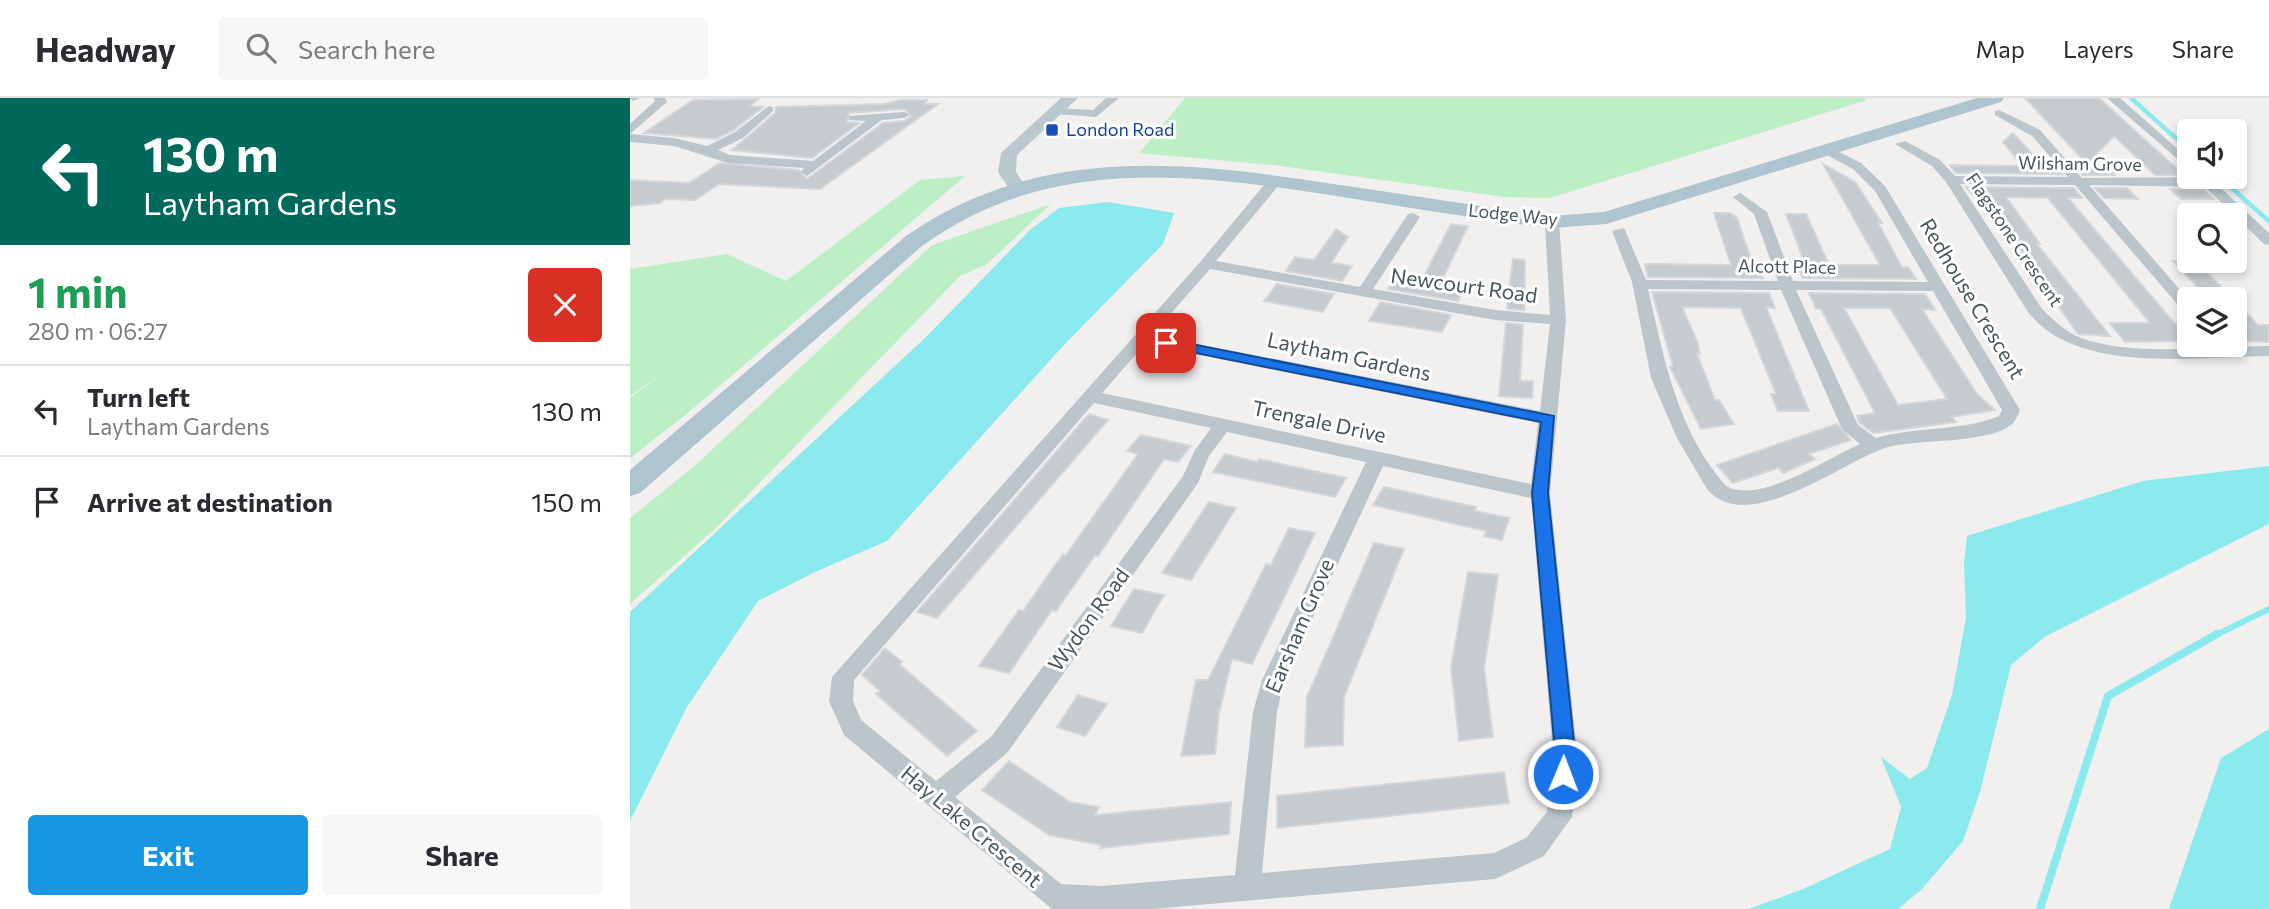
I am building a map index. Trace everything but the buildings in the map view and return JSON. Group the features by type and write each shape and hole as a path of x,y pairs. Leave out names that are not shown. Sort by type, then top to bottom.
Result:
{"main road":[{"path":"630,486 914,241 945,219 1018,189 1010,181 1005,165 1009,153 1070,98"},
{"name":"Lodge Way","path":"1018,189 1089,174 1144,170 1212,172 1552,222 1606,218 1827,150 1997,106"}],"street":[{"path":"630,130 661,102 659,98"},
{"path":"1055,111 1092,118 1113,98"},
{"path":"2113,98 2177,154"},
{"path":"1997,106 2036,133 2177,295"},
{"path":"708,150 739,135 764,114 784,118"},
{"path":"853,118 904,115"},
{"path":"803,174 880,116"},
{"path":"630,138 674,142 708,150 728,159 816,165"},
{"name":"Flagstone Crescent","path":"1901,144 1936,163 1951,180 2036,312 2053,328 2075,341 2104,349 2177,348"},
{"name":"Redhouse Crescent","path":"1619,231 1631,251 1660,381 1707,475 1719,491 1741,498 1768,495 1873,445 1921,436 1988,429 2006,421 2011,410 2000,388 1936,287 1880,189 1857,166 1827,150"},
{"name":"Wilsham Grove","path":"1951,180 2177,180"},
{"name":"Hay Lake Crescent","path":"1274,182 1206,264 843,677 841,701 852,727 1056,897 1102,900 1495,866 1535,847 1559,817 1565,752 1540,493 1558,320 1552,222"},
{"path":"2214,189 2269,241"},
{"path":"1740,198 1760,212 1787,286 1851,429 1873,445"},
{"name":"Newcourt Road","path":"1364,292 1413,217"},
{"name":"Newcourt Road","path":"1206,264 1496,315 1558,320"},
{"name":"Alcott Place","path":"1638,284 1936,287"},
{"name":"Laytham Gardens","path":"1140,338 1549,419"},
{"name":"Flagstone Crescent","path":"2247,350 2269,351"},
{"name":"Trengale Drive","path":"1089,396 1540,493"},
{"name":"Wydon Road","path":"935,797 1000,744 1191,478 1201,454 1223,425"},
{"name":"Earsham Grove","path":"1247,887 1265,712 1273,680 1377,458"}],"green space":[{"path":"1185,98 1867,100 1550,198 1505,197 1273,165 1139,153"},
{"path":"965,176 688,413 630,458 630,398 661,374 630,396 630,269 727,254 786,281 920,180"},
{"path":"1051,204 987,264 960,276 716,528 630,604 630,518 691,469 932,245"}],"water":[{"path":"1108,202 1174,213 1163,244 1063,346 887,541 815,572 758,601 687,707 630,821 630,612 926,337 1031,229 1059,208"},
{"path":"2269,466 2269,524 2046,636 2011,665 1980,792 1963,841 1921,890 1898,909 1749,909 1803,889 1890,849 1901,807 1881,757 1910,779 1927,768 1952,695 1966,618 1964,564 1967,536 2143,481"},
{"path":"2269,729 2269,909 2169,909 2221,758"}],"waterway":[{"path":"2131,98 2177,139"},
{"path":"2233,189 2269,221"},
{"path":"2214,636 2269,609"},
{"path":"2040,909 2108,696 2217,634"}],"place":[{"name":"London Road","path":"1052,130"}],"route":[{"path":"1166,343 1549,419 1540,493 1565,752 1563,774"}]}
